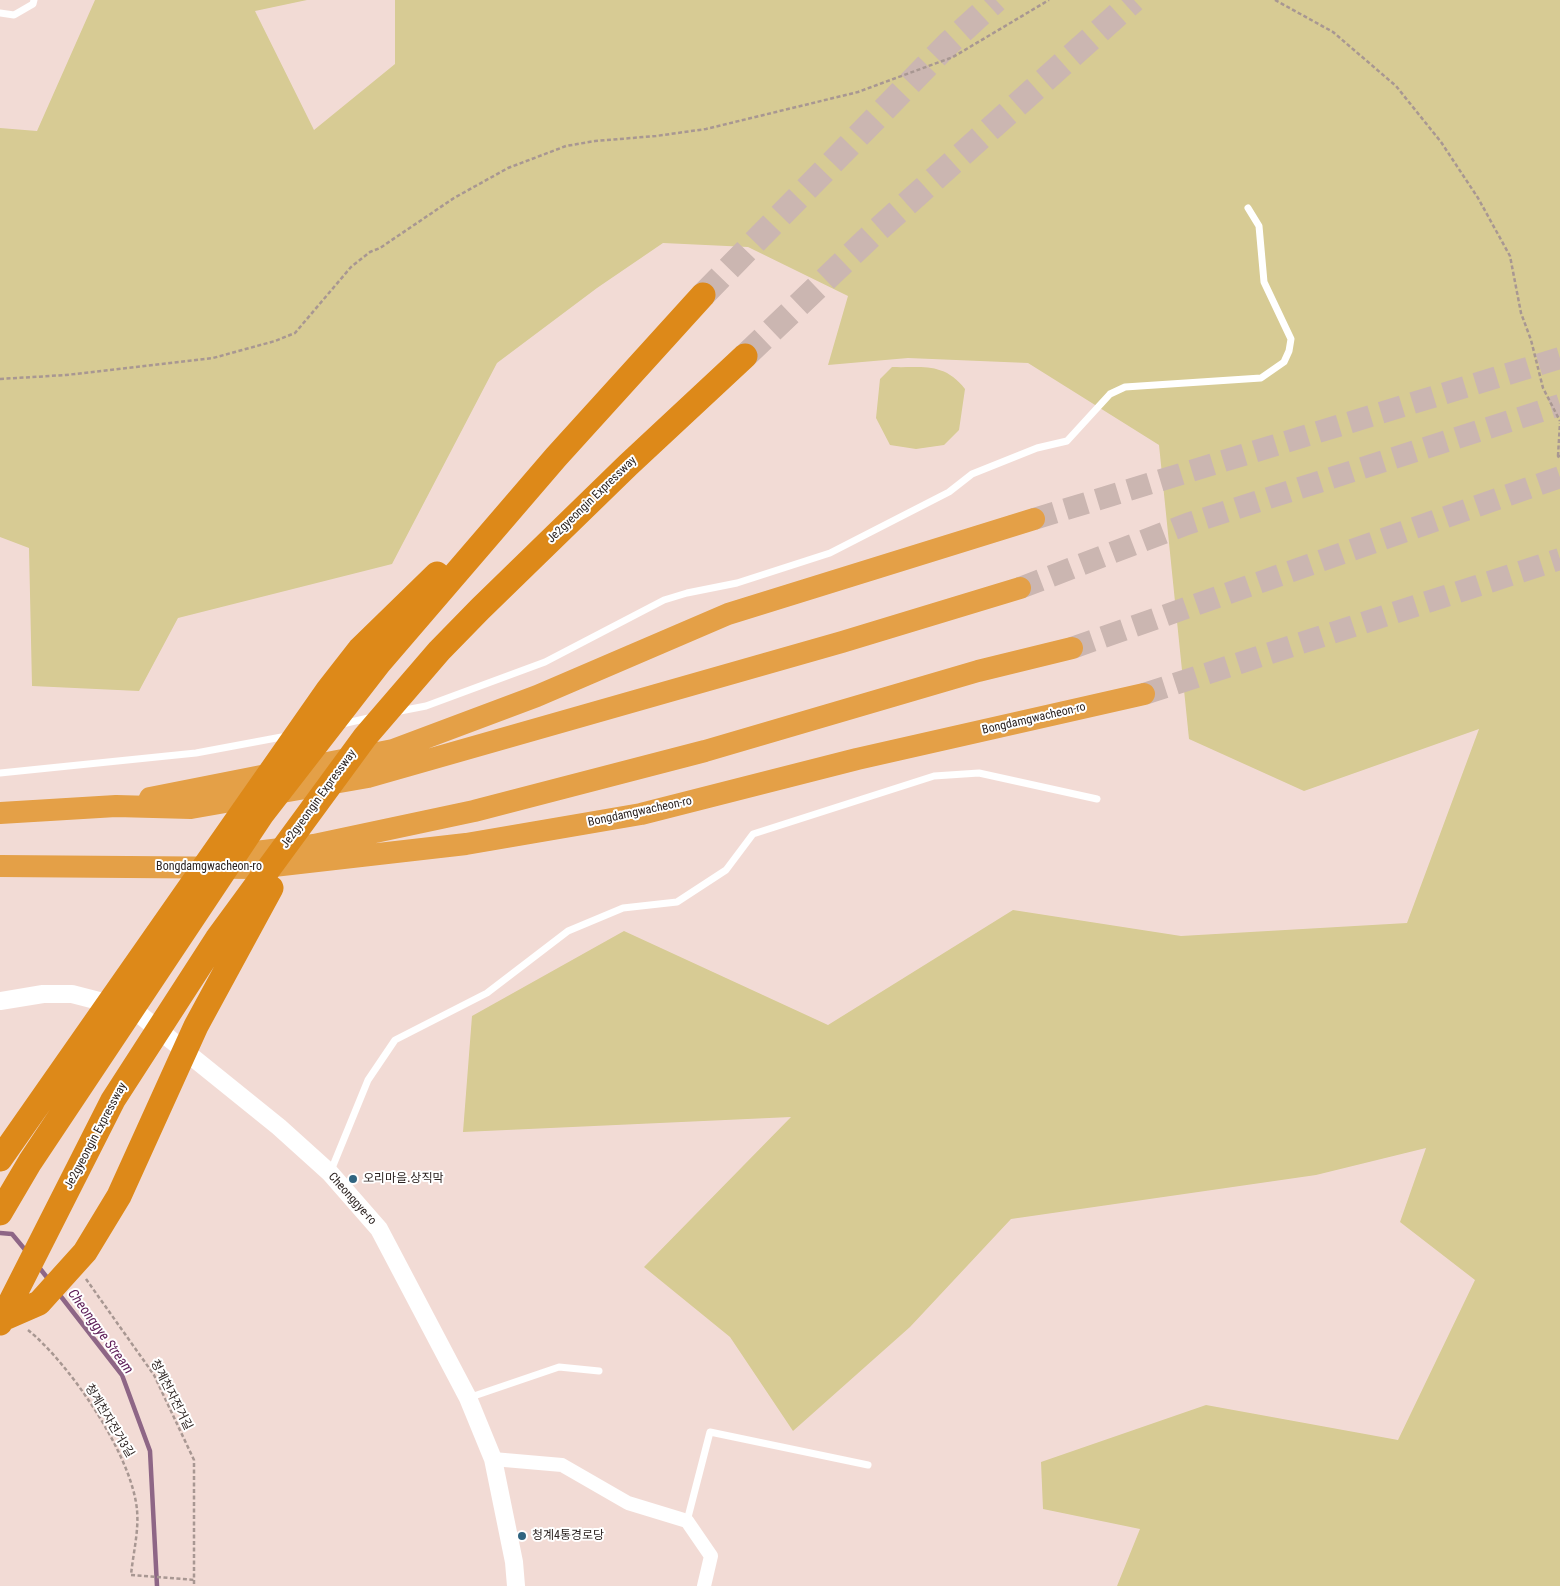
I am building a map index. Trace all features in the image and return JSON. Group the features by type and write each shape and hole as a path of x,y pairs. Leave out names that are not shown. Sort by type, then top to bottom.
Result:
{"highway":[{"path":"0,1159 328,690 370,656 556,457 703,295"},
{"name":"Je2gyeongin Expressway","path":"8,1323 114,1100 202,963 365,737 480,610 628,465 745,356"},
{"path":"116,806 393,750 537,696 728,614 1034,520"},
{"path":"0,813 116,806 191,808 368,778 1020,588"},
{"name":"Bongdamgwacheon-ro","path":"126,867 314,845 474,811 705,750 969,673 1072,648"},
{"path":"0,1213 41,1146 262,814 370,656"},
{"path":"8,1323 39,1303 85,1252 119,1196 196,1026 270,890 417,678"},
{"name":"Bongdamgwacheon-ro","path":"0,866 256,868 466,844 622,818 857,759 1144,694"}],"street":[{"name":"Cheonggye-ro","path":"0,1001 43,994 72,994 134,1010 279,1127 330,1173 379,1229 468,1398 492,1458 514,1562 516,1586"},
{"path":"492,1458 562,1465 628,1503 687,1521 711,1556 704,1586"}],"lane":[{"path":"0,13 14,15 32,4 34,0"},
{"path":"319,729 426,706 546,662 664,600 737,583 830,553 949,492 972,474 1037,448 1067,441 1110,394 1125,387 1261,378 1284,362 1289,351 1291,339 1264,282 1259,226 1248,208"},
{"path":"0,773 196,752 310,731"},
{"path":"330,1173 368,1080 395,1040 487,993 568,931 623,908 677,902 726,870 753,834 934,776 979,773 1096,799"},
{"path":"468,1398 559,1367 598,1371"},
{"path":"687,1521 710,1432 868,1465"}],"path":[{"path":"0,379 66,375 212,358 275,341 295,332 351,267 370,252 380,248 462,194 508,168 566,146 594,141 656,136 706,129 858,92 953,57 1049,0"},
{"path":"1275,0 1333,32 1396,86 1440,142 1478,198 1510,256 1521,313 1531,340 1543,388 1560,422 1559,457"},
{"name":"청계천자전거길","path":"85,1278 154,1375 194,1460 194,1586"},
{"name":"청계천자전거3길","path":"8,1323 38,1338 70,1375 123,1459 132,1482 137,1511 131,1575 195,1580"}],"shaded area":[{"path":"95,0 307,0 255,11 314,130 395,64 395,0 1560,0 1560,1586 1117,1586 1140,1529 1043,1509 1041,1462 1206,1405 1398,1440 1475,1280 1400,1222 1426,1148 1316,1175 1011,1219 910,1327 793,1431 730,1337 644,1267 791,1117 463,1132 472,1016 624,931 828,1025 1013,910 1181,936 1407,923 1479,729 1304,791 1189,739 1159,445 1028,363 908,358 828,365 848,296 748,247 663,243 597,288 497,363 392,564 178,618 139,691 32,686 29,548 0,537 0,128 37,131"},
{"path":"892,367 923,367 941,370 957,380 965,389 959,430 944,445 916,449 890,445 876,418 880,379"}],"waterway":[{"name":"Cheonggye Stream","path":"0,1233 12,1234 27,1252"},
{"name":"Cheonggye Stream","path":"38,1266 49,1280"},
{"name":"Cheonggye Stream","path":"59,1294 122,1375 150,1451 157,1586"}],"tunnel":[{"path":"703,295 948,44 996,0"},
{"path":"745,356 872,235 1134,0"},
{"path":"1034,519 1560,358"},
{"path":"1020,588 1187,524 1560,405"},
{"path":"1072,648 1560,477"},
{"path":"1144,694 1560,559"}],"place":[{"name":"오리마을.상직막","path":"353,1179"},
{"name":"청계4통경로당","path":"522,1536"}]}
